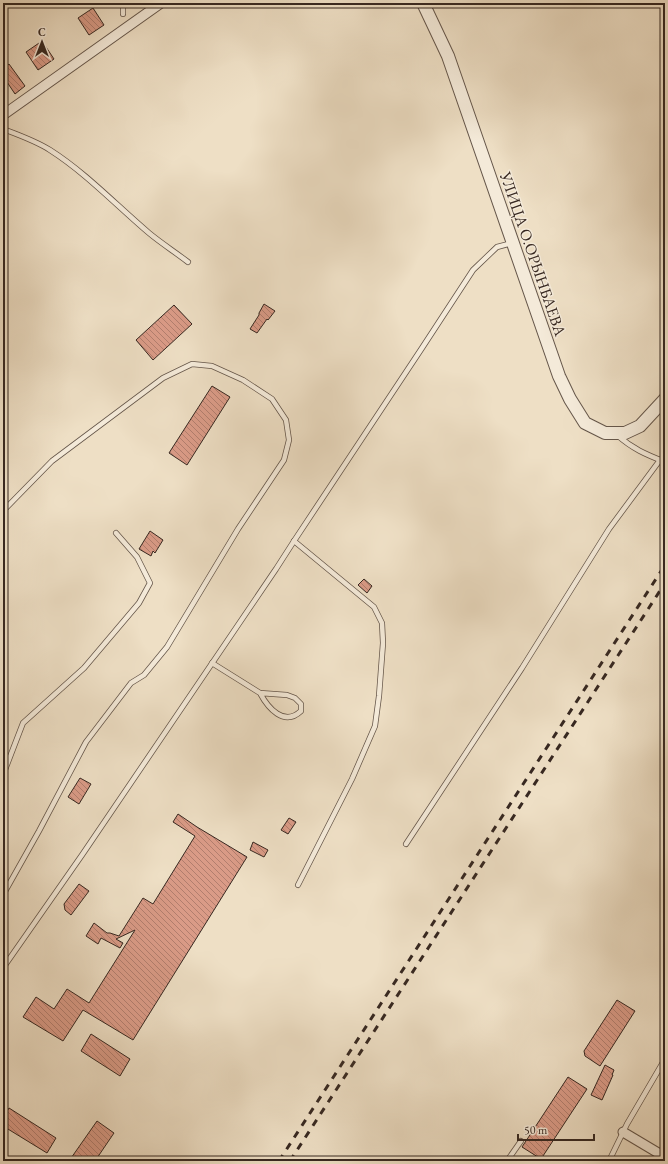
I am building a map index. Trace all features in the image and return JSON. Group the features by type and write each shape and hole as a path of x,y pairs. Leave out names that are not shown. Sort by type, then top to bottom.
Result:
{"street":[{"path":"3,115 161,3"},
{"name":"УЛИЦА О.ОРЫНБАЕВА","path":"423,3 448,56 559,376 570,399 585,423 605,433 625,433 640,426 665,399"},
{"path":"623,1132 665,1157"}],"lane":[{"path":"122,3 124,14"},
{"path":"3,129 23,136 50,150 77,170 148,232 188,262"},
{"path":"3,968 276,569 473,270 497,247 512,243"},
{"path":"3,510 52,461 163,378 192,364 212,366 243,380 272,399 286,420 289,440 284,460 238,528 168,647 144,675 131,683 86,742 39,831 3,894"},
{"path":"406,844 522,668 609,529 663,461 629,446 614,433"},
{"path":"3,775 23,723 84,668 139,603 150,583 137,558 116,533"},
{"path":"294,541 374,607 382,623 383,643 375,726 352,779 298,885"},
{"path":"212,663 260,693 287,695 295,698 301,704 301,711 296,716 288,718 272,711 265,704 260,693"},
{"path":"609,1161 623,1132 665,1059"},
{"path":"507,1161 521,1142"}],"building":[{"path":"93,8 104,25 89,35 78,18"},
{"path":"42,41 54,59 38,70 26,52"},
{"path":"9,64 25,86 15,94 3,76 3,69"},
{"path":"264,304 275,311 257,333 250,329"},
{"path":"174,305 192,324 153,360 136,340"},
{"path":"212,386 230,397 187,465 169,453"},
{"path":"150,531 163,540 155,553 153,551 151,556 139,549"},
{"path":"364,579 372,586 367,593 358,585"},
{"path":"80,778 91,784 79,804 68,797"},
{"path":"178,814 247,857 133,1040 83,1010 63,1041 23,1017 36,997 54,1009 67,989 89,1003 135,930 116,939 123,943 120,948 101,938 98,944 86,936 94,923 107,933 119,936 143,898 153,904 195,836 173,822"},
{"path":"289,818 296,822 288,834 281,830"},
{"path":"253,842 268,850 264,857 250,850"},
{"path":"79,884 89,891 71,915 65,910 64,904"},
{"path":"617,1000 635,1011 600,1066 585,1056 584,1051"},
{"path":"91,1034 130,1059 120,1076 81,1051"},
{"path":"605,1065 614,1070 602,1100 591,1095"},
{"path":"568,1077 587,1089 541,1159 522,1147"},
{"path":"9,1108 56,1138 47,1153 3,1126 3,1118"},
{"path":"97,1121 114,1133 95,1161 69,1161"}],"railway":[{"path":"279,1161 665,565"},
{"path":"290,1161 665,583"}]}
